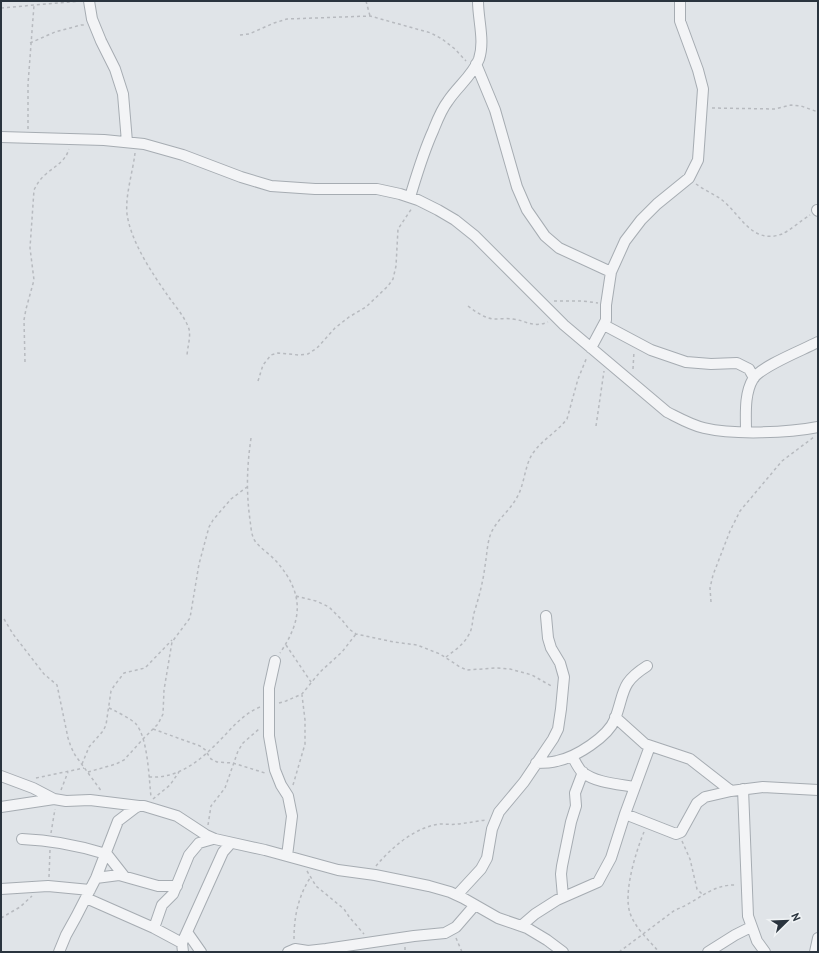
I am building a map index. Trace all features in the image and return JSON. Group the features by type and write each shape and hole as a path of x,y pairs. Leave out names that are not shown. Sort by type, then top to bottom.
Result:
{"street":[{"path":"89,1 92,19 115,68 123,94 132,142"},
{"path":"414,199 423,153 441,113 448,100 479,59 481,48 478,1"},
{"path":"591,348 606,320 606,304 611,272 625,241 641,220 657,204 689,178 698,160 703,98 702,82 680,20 680,1"},
{"path":"475,66 494,110 517,187 527,210 545,236 559,248 611,272"},
{"path":"1,137 132,142 178,153 242,177 271,186 315,189 377,189 400,194 438,210 455,220 475,236 557,318 667,412 682,420 702,427 721,431 786,431 818,427"},
{"path":"604,325 651,350 686,362 711,364 737,363 749,369 754,378"},
{"path":"746,431 748,397 750,386 754,378 762,370 818,342"},
{"path":"457,895 473,880 485,863 496,818 524,782 558,729 563,693 563,671 551,648 548,638 546,616"},
{"path":"275,661 269,688 268,718 270,750 277,775 288,796 292,816 287,856"},
{"path":"536,763 559,761 572,756 594,742 608,729 615,717 625,687 632,677 647,666"},
{"path":"615,717 645,744 690,759 731,791"},
{"path":"521,926 535,914 563,897 598,882 611,858 625,814 650,746"},
{"path":"572,756 583,772 596,779 635,787"},
{"path":"563,897 561,874 562,866 571,822 576,806 575,794 583,772"},
{"path":"1,776 32,788 56,800"},
{"path":"625,814 679,834 700,799 705,797 731,791 763,787 818,790"},
{"path":"743,789 748,916 757,941 765,952"},
{"path":"1,807 56,800 90,800 152,807 177,816 210,837 338,870 429,886 457,895 498,918 534,932 563,952"},
{"path":"59,952 66,935 96,878 118,821 127,813 140,806"},
{"path":"154,928 162,905 170,898 177,886 189,855 199,843 210,837"},
{"path":"22,838 50,840 106,853 124,876"},
{"path":"1,889 44,887 88,894 154,928 182,948 187,932 223,852 231,843"},
{"path":"96,878 124,876 158,886 177,886"},
{"path":"291,951 308,951 445,933 452,930 475,905"},
{"path":"708,952 751,927"},
{"path":"187,932 202,952"},
{"path":"815,952 818,938"}],"path":[{"path":"1,8 84,1"},
{"path":"366,1 370,16"},
{"path":"28,137 28,84 34,5"},
{"path":"240,35 249,34 287,19 323,19 370,16 431,33 442,39 455,49 466,61 475,66"},
{"path":"30,43 55,32 81,25 95,26"},
{"path":"702,108 774,109 791,105 801,106 818,112"},
{"path":"25,362 24,320 34,280 30,248 34,190 41,179 68,153 71,139"},
{"path":"132,142 127,213 135,238 151,271 186,323 190,336 187,357"},
{"path":"689,178 699,186 723,200 750,229 757,234 767,236 782,234 817,211"},
{"path":"258,381 263,365 270,355 278,353 299,355 308,354 318,348 335,328 349,317 366,307 388,286 393,278 396,266 398,229 414,199"},
{"path":"540,302 583,301 606,304"},
{"path":"468,306 480,315 492,319 513,319 528,324 544,323 557,318"},
{"path":"635,341 633,373 635,385"},
{"path":"446,657 463,643 472,628 474,614 482,586 491,534 496,524 516,499 524,483 532,454 567,419 578,379 591,348"},
{"path":"596,426 606,361"},
{"path":"710,602 710,588 713,576 730,531 740,511 782,461 808,443 818,434"},
{"path":"251,438 247,487 252,532 255,540 283,570 290,580 298,605 297,618 286,645 275,661"},
{"path":"82,764 89,747 103,731 106,725 111,691 121,676 124,673 145,668 188,622 190,618 199,564 209,527 231,499 247,487"},
{"path":"296,596 316,601 328,607 342,620 349,630 356,634 417,645 446,657 467,670 496,668 510,669 532,675 563,693"},
{"path":"4,619 44,674 57,685 68,738 84,768 109,802"},
{"path":"149,777 166,777 193,764 208,753 249,713 268,704 286,702 302,694 320,672 342,652 356,634"},
{"path":"88,772 116,764 124,760 158,724 163,714 164,690 174,637"},
{"path":"286,645 311,682"},
{"path":"288,796 304,744 305,720 302,694"},
{"path":"109,708 135,722 143,739 148,759 152,800 170,785 180,771"},
{"path":"210,837 211,806 225,788 238,751 268,718"},
{"path":"153,729 200,746 208,753 211,759 217,762 233,763 277,775"},
{"path":"35,778 84,768"},
{"path":"1,918 27,902 44,887 56,800 68,772"},
{"path":"368,875 395,847 414,833 425,828 440,824 458,824 496,818"},
{"path":"648,823 634,860 628,899 630,913 643,934 659,952"},
{"path":"679,834 690,859 697,889 703,894"},
{"path":"304,862 310,878 325,895 344,910 362,930 369,943"},
{"path":"291,951 298,905 301,894 310,878"},
{"path":"619,952 675,910 685,907 703,894 727,885 746,886"},
{"path":"452,930 462,952"}]}
